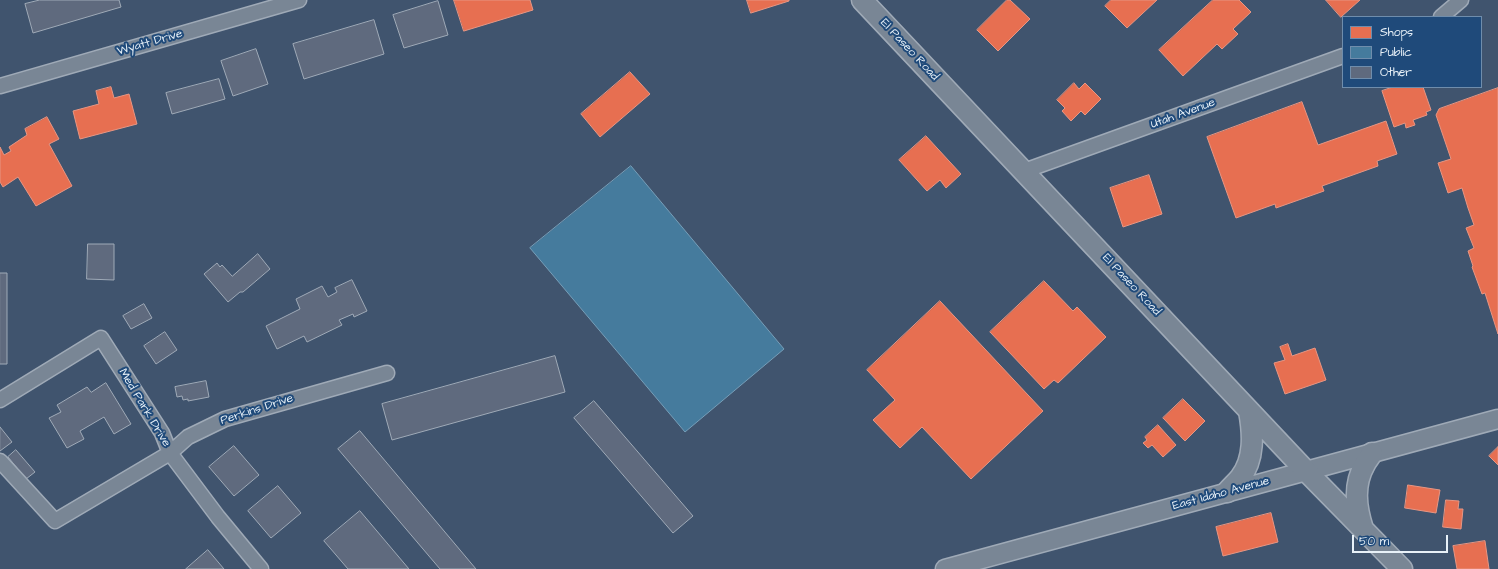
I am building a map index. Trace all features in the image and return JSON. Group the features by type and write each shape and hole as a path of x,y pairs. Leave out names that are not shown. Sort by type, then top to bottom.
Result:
{"main road":[{"name":"El Paseo Road","path":"862,0 1306,471 1402,569"},
{"path":"1227,492 1240,478 1250,458 1252,441 1249,410"},
{"path":"1363,529 1357,511 1357,484 1362,470 1372,453"}],"street":[{"name":"Wyatt Drive","path":"1,86 299,0"},
{"path":"1442,16 1461,0"},
{"name":"Utah Avenue","path":"1024,171 1342,56"},
{"name":"Med Park Drive","path":"0,400 101,338 162,433 170,453 218,517 261,569"},
{"name":"Perkins Drive","path":"0,462 55,521 170,453 188,437 225,419 387,373"},
{"name":"East Idaho Avenue","path":"945,569 1498,419"}],"building: Shops":[{"path":"454,0 530,0 533,10 464,31"},
{"path":"747,0 789,0 789,1 751,13"},
{"path":"1007,0 1010,0 1030,19 998,51 977,30"},
{"path":"1111,0 1157,0 1127,28 1105,6"},
{"path":"1213,0 1239,0 1251,12 1233,29 1238,34 1222,49 1217,44 1183,76 1159,50"},
{"path":"1326,0 1360,0 1342,16 1341,17"},
{"path":"630,72 650,94 600,137 581,114"},
{"path":"1074,83 1079,89 1085,83 1101,99 1085,115 1081,111 1071,121 1062,111 1065,108 1057,100"},
{"path":"111,87 114,98 129,94 137,124 80,139 73,111 99,104 96,91"},
{"path":"1390,88 1423,88 1431,110 1426,112 1427,115 1413,120 1415,125 1406,128 1405,123 1394,127 1382,91"},
{"path":"1498,88 1498,334 1485,293 1482,294 1468,251 1474,248 1466,228 1474,225 1462,188 1448,193 1438,163 1451,159 1436,115 1439,109"},
{"path":"1302,102 1318,145 1386,121 1397,154 1377,161 1378,166 1322,186 1324,191 1276,208 1275,204 1236,218 1207,137"},
{"path":"47,117 59,139 49,144 72,186 36,206 18,177 3,187 0,182 0,147 4,155 11,151 9,147 27,135 25,129"},
{"path":"926,136 961,174 946,188 940,180 927,191 899,160"},
{"path":"1149,175 1162,214 1123,227 1110,188"},
{"path":"1044,281 1073,311 1077,307 1106,337 1058,383 1054,380 1044,389 990,332"},
{"path":"940,301 1043,411 971,479 922,427 900,448 873,420 895,400 867,370"},
{"path":"1288,344 1292,356 1315,348 1326,380 1285,394 1274,363 1285,360 1280,347"},
{"path":"1183,399 1205,421 1185,441 1163,418"},
{"path":"1158,425 1176,445 1163,457 1152,445 1148,448 1143,443 1147,440 1145,437"},
{"path":"1498,447 1498,465 1489,456"},
{"path":"1408,485 1440,490 1436,513 1405,508"},
{"path":"1446,500 1459,501 1458,509 1463,509 1461,529 1443,527"},
{"path":"1271,513 1278,542 1223,556 1216,527"},
{"path":"1485,541 1489,569 1457,569 1453,546"}],"building: Public":[{"path":"631,166 784,349 685,432 530,248"}],"building: Other":[{"path":"40,0 119,0 121,7 33,33 25,4"},
{"path":"438,1 448,35 404,48 393,15"},
{"path":"374,20 384,54 304,79 293,44"},
{"path":"256,49 268,84 233,96 221,61"},
{"path":"219,79 225,99 172,114 166,93"},
{"path":"88,244 114,244 114,280 87,279"},
{"path":"258,254 270,269 243,292 240,292 228,302 204,274 217,263 220,267 222,265 232,276"},
{"path":"0,273 7,273 7,364 0,364"},
{"path":"352,280 367,311 354,317 353,314 339,320 342,325 307,342 304,336 277,349 266,326 300,309 296,299 322,286 328,297 337,292 335,288"},
{"path":"144,304 152,318 131,329 123,316"},
{"path":"165,332 177,350 156,364 144,346"},
{"path":"555,356 565,392 392,440 382,404"},
{"path":"206,381 209,397 188,401 188,399 183,400 182,396 177,397 175,387"},
{"path":"106,383 131,424 114,434 104,417 80,431 84,439 67,448 49,418 61,412 57,405 87,387 91,392"},
{"path":"594,401 693,516 673,533 574,418"},
{"path":"0,427 12,442 0,451"},
{"path":"360,431 476,569 440,569 338,449"},
{"path":"234,446 259,475 234,496 209,467"},
{"path":"16,450 35,472 26,479 8,457"},
{"path":"278,486 301,513 271,538 248,511"},
{"path":"360,511 409,569 348,569 324,541"},
{"path":"208,550 224,569 186,569"}]}
